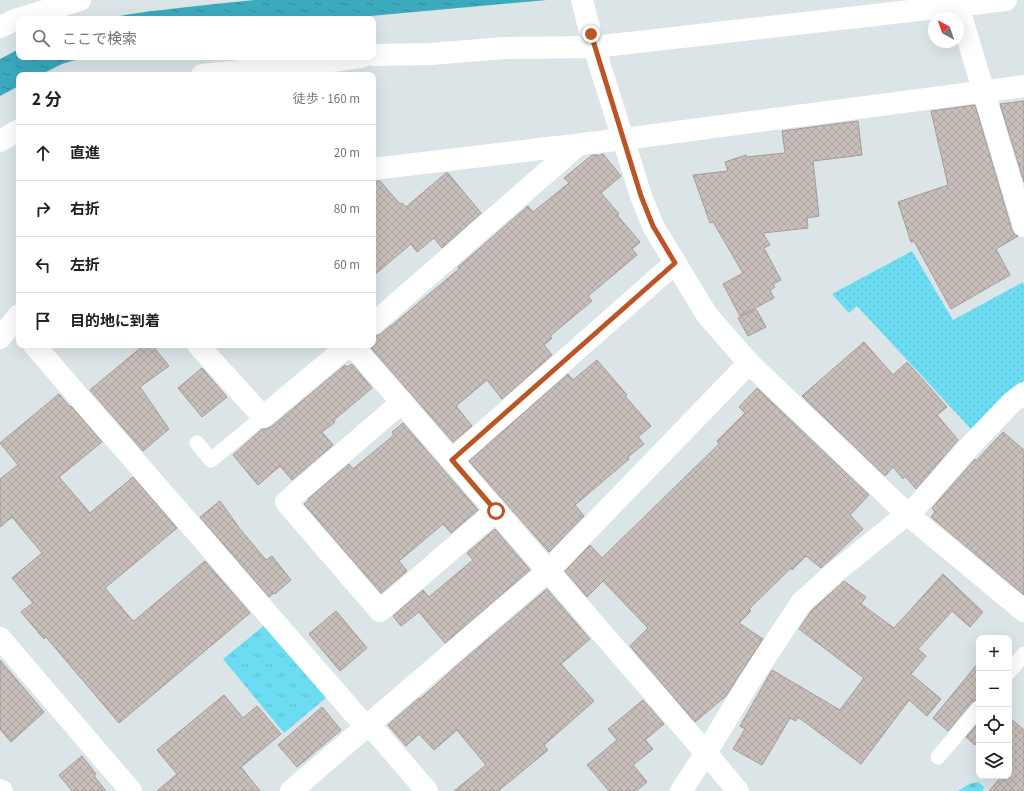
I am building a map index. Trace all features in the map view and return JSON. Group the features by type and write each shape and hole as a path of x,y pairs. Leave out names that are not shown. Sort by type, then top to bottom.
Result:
{"street":[{"path":"28,16 80,0"},
{"path":"582,0 592,40 641,196 653,226 707,315 750,363 907,514 1024,611"},
{"path":"376,55 430,54 505,48 958,6 1006,0"},
{"path":"958,6 1024,226"},
{"path":"0,27 16,20"},
{"path":"229,72 343,60"},
{"path":"376,169 578,145 1024,86"},
{"path":"376,321 578,145"},
{"path":"452,460 675,263"},
{"path":"0,338 16,323"},
{"path":"37,348 367,726 427,791"},
{"path":"201,348 263,416 347,348"},
{"path":"354,348 738,791"},
{"path":"291,791 548,571 750,363"},
{"path":"681,791 749,682 801,603 833,574 917,506 970,446 1012,402 1024,393"},
{"path":"402,402 286,502 380,611 496,511"},
{"path":"0,638 131,791"}],"lane":[{"path":"197,442 211,460 263,416"},
{"path":"1010,671 1024,654"},
{"path":"938,757 976,712"}],"green space":[{"path":"912,251 953,320 1023,282 1024,381 971,429 857,306 849,313 832,294"},
{"path":"266,624 327,697 284,733 223,659"},
{"path":"978,782 984,787 983,791 958,791 969,784"}],"water":[{"path":"255,0 547,0 371,16 121,16 141,12"},
{"path":"16,51 16,60 75,60 62,64 46,72 16,72 16,88 0,96 0,59"}],"building":[{"path":"1024,101 1024,182 1000,104"},
{"path":"975,105 1012,230 1015,235 1018,236 996,249 1010,275 951,309 914,241 911,242 898,202 948,185 931,111"},
{"path":"858,121 862,155 813,161 819,216 807,218 808,228 763,233 770,245 764,248 781,280 773,284 775,287 770,290 774,298 740,316 723,284 743,273 713,222 710,223 693,175 728,171 725,162 746,155 746,157 785,153 782,131"},
{"path":"603,154 621,176 601,193 640,242 632,249 637,255 588,296 592,301 550,336 552,338 544,345 552,355 502,399 487,380 456,406 472,426 453,442 371,348 376,348 376,336 391,326 459,269 458,267 528,206 533,212 569,183 564,178 592,155 599,156"},
{"path":"446,173 448,173 481,213 442,248 434,238 417,252 411,244 376,273 376,181 380,181 400,204 402,203 406,207"},
{"path":"756,309 766,327 748,336 738,318"},
{"path":"864,342 893,375 907,362 947,407 937,415 958,440 916,489 905,476 903,479 893,467 885,476 802,396"},
{"path":"140,348 154,348 169,366 140,387 169,429 143,451 90,390"},
{"path":"597,360 651,426 638,437 644,444 628,457 629,459 575,505 584,516 549,552 469,461 568,374 573,380"},
{"path":"352,364 372,388 322,432 333,445 292,480 280,466 258,485 233,455 262,429 271,427 345,365 347,367"},
{"path":"202,368 227,397 202,417 178,388"},
{"path":"757,388 869,495 850,515 863,529 821,568 806,556 792,570 791,568 749,609 751,611 739,623 763,639 726,696 695,722 630,646 648,628 603,581 587,597 565,571 590,545 602,558 719,444 717,441 745,413 739,407"},
{"path":"59,394 102,442 59,477 90,513 133,477 177,528 105,588 133,621 205,561 250,613 119,723 46,637 44,639 21,612 33,603 12,578 42,553 12,517 0,527 0,479 18,465 0,443"},
{"path":"403,423 478,510 451,533 443,524 399,561 407,571 381,593 304,504 349,464 353,469 394,435 392,432"},
{"path":"1003,432 1024,450 1024,595 931,517 935,512 932,508 975,459 976,461"},
{"path":"220,501 240,529 266,560 272,556 291,580 275,594 274,593 269,597 200,517"},
{"path":"495,529 530,570 445,643 419,612 401,626 393,616 423,590 429,597 473,560 467,553"},
{"path":"943,574 983,612 970,627 952,611 918,649 926,656 911,674 941,699 927,716 909,700 861,764 798,717 796,721 790,718 762,765 733,749 745,729 740,726 772,670 840,710 864,678 799,629 812,610 844,581 866,597 861,604 894,628"},
{"path":"547,589 590,639 561,664 594,701 544,745 548,750 498,791 454,791 486,765 457,730 434,750 419,734 406,746 388,725"},
{"path":"336,611 367,648 340,671 309,634"},
{"path":"0,660 44,712 11,742 0,729"},
{"path":"976,666 976,700 972,702 948,731 933,718"},
{"path":"224,695 243,718 257,706 281,734 241,767 260,791 157,791 177,774 157,750"},
{"path":"643,700 664,724 645,740 653,749 633,765 647,782 636,791 609,791 587,765 617,740 608,729"},
{"path":"322,707 341,730 297,767 278,745"},
{"path":"1012,720 1024,730 1024,791 989,791 999,779 1012,779"},
{"path":"976,725 976,744 975,745 966,737"},
{"path":"82,756 96,774 94,776 106,791 72,791 59,775"}],"route":[{"path":"496,511 452,460 675,263 653,226 641,196 591,34"}]}
